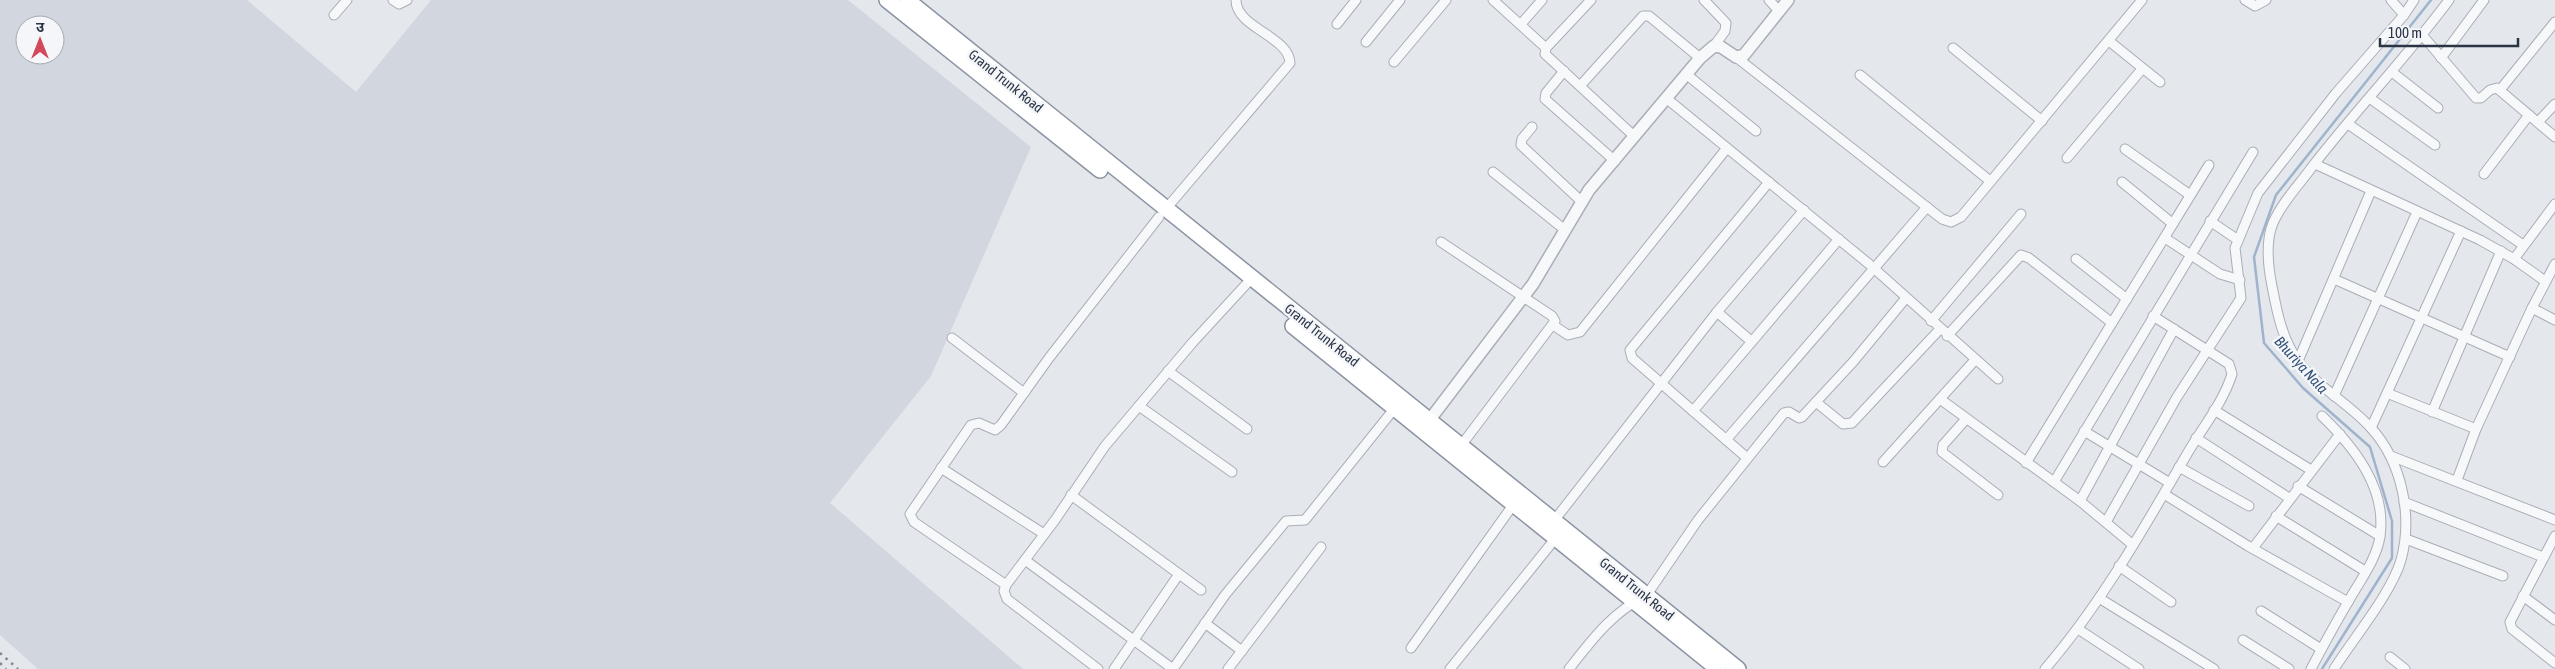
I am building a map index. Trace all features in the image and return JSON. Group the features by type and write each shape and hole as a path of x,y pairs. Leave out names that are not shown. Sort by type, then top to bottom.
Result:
{"highway":[{"name":"Grand Trunk Road","path":"887,0 1248,282 1425,426 1513,505 1555,539 1738,669"},
{"name":"Grand Trunk Road","path":"907,0 1147,202"},
{"name":"Grand Trunk Road","path":"1248,282 1394,409 1460,447 1553,522 1718,669"}],"street":[{"path":"334,15 347,0"},
{"path":"393,0 399,4 406,0"},
{"path":"1006,585 912,520 912,510 973,423 979,422 991,429 998,428 1162,214 1290,63 1288,53 1240,14 1236,0"},
{"path":"1337,24 1356,0"},
{"path":"1366,42 1400,0"},
{"path":"1394,62 1446,0"},
{"path":"1493,0 1546,48 1547,56 1634,136"},
{"path":"1521,24 1542,0"},
{"path":"1546,48 1591,0"},
{"path":"1425,426 1460,377 1524,297 1549,260 1581,201 1686,74 1714,46 1725,31 1726,23 1704,0"},
{"path":"1769,0 1779,11"},
{"path":"1736,57 1744,55 1788,0"},
{"path":"1714,46 1721,47 1736,57 1926,207 1947,222 1956,222 2142,0"},
{"path":"2245,0 2255,6 2266,0"},
{"path":"2391,0 2404,15"},
{"path":"2106,522 2137,464 2205,350 2241,298 2235,255 2238,240 2263,186 2336,93 2404,15 2414,0"},
{"path":"2334,669 2396,574 2406,539 2404,502 2391,456 2371,428 2298,362 2288,346 2278,318 2268,264 2268,247 2272,224 2278,214 2315,164 2423,36 2449,0"},
{"path":"2441,58 2484,0"},
{"path":"1580,86 1643,16 1649,16 1700,58"},
{"path":"2500,90 2555,22"},
{"path":"2423,36 2476,98 2481,98 2493,88 2500,90 2555,137"},
{"path":"2109,41 2160,82"},
{"path":"1953,48 2042,121"},
{"path":"2067,158 2142,69"},
{"path":"1564,72 1546,93 1545,99 1615,161"},
{"path":"2392,72 2438,108"},
{"path":"1686,74 1756,131"},
{"path":"1860,75 1990,181"},
{"path":"1666,98 1839,239 1998,379"},
{"path":"2371,99 2435,145"},
{"path":"2538,122 2555,104"},
{"path":"2484,174 2529,115"},
{"path":"2348,124 2523,245"},
{"path":"1532,127 1522,139 1522,145 1581,201"},
{"path":"1554,325 1568,336 1580,332 1727,148"},
{"path":"2125,149 2190,195"},
{"path":"2054,482 2253,152"},
{"path":"2315,164 2501,251 2545,281"},
{"path":"2026,463 2209,165"},
{"path":"1493,172 1565,230"},
{"path":"1746,457 1632,358 1630,350 1770,182"},
{"path":"2122,182 2173,224"},
{"path":"2298,362 2371,191"},
{"path":"2514,259 2555,204"},
{"path":"1726,440 1926,207"},
{"path":"1553,522 1717,312 1804,210"},
{"path":"2334,396 2417,212"},
{"path":"1931,321 2021,214"},
{"path":"2210,221 2238,240"},
{"path":"2371,428 2461,231"},
{"path":"2164,238 2220,274 2240,280"},
{"path":"1692,411 1839,239"},
{"path":"1441,242 1552,316 1555,321 1554,325 1460,447"},
{"path":"2432,412 2501,251"},
{"path":"1816,402 1844,424 1852,424 2021,255 2029,258 2112,323"},
{"path":"2076,259 2127,299"},
{"path":"2457,480 2476,429 2532,308 2555,264"},
{"path":"2334,278 2463,338 2510,357"},
{"path":"1098,669 1007,599 1004,591 1006,585 1101,452 1168,371 1248,282"},
{"path":"1569,669 1611,619 1640,598 1746,457 1786,412 1800,418 1853,362 1906,298"},
{"path":"2532,308 2555,320"},
{"path":"1717,312 1751,340"},
{"path":"2045,669 2078,629 2133,545 2230,380 2232,371 2228,364 2153,316"},
{"path":"2080,501 2174,330"},
{"path":"952,338 1024,394"},
{"path":"1883,462 1975,360"},
{"path":"1168,371 1247,429"},
{"path":"2388,393 2476,429"},
{"path":"1940,399 2080,501 2133,545"},
{"path":"1139,406 1232,472"},
{"path":"1025,560 1173,669 1225,595 1286,521 1305,520 1394,409"},
{"path":"2214,410 2312,470"},
{"path":"2311,669 2365,571 2380,536 2377,502 2368,474 2354,450 2322,416"},
{"path":"1966,419 1943,445 1942,452 1998,495"},
{"path":"2084,431 2170,482"},
{"path":"2253,548 2298,486 2340,434"},
{"path":"2196,438 2289,498"},
{"path":"2391,456 2457,480 2555,520"},
{"path":"2179,467 2249,506"},
{"path":"941,468 1044,534"},
{"path":"2298,486 2380,536"},
{"path":"2164,494 2253,548 2348,602"},
{"path":"1071,495 1201,590"},
{"path":"2404,502 2543,557"},
{"path":"1411,648 1513,505"},
{"path":"2276,516 2365,571"},
{"path":"2555,536 2512,616 2511,626 2555,663"},
{"path":"1450,669 1555,539"},
{"path":"2406,539 2503,576"},
{"path":"1228,669 1321,547"},
{"path":"2119,566 2171,602"},
{"path":"1114,669 1179,574"},
{"path":"2523,596 2555,620"},
{"path":"2099,598 2214,669"},
{"path":"2261,611 2321,649"},
{"path":"1205,623 1242,651"},
{"path":"2078,629 2139,669"},
{"path":"2243,640 2289,669"},
{"path":"2390,657 2405,669"}],"shaded area":[{"path":"0,0 247,0 356,92 431,0 848,0 1031,147 931,376 830,503 1023,669 38,669 0,635"}],"waterway":[{"name":"Bhuriya Nala","path":"2322,669 2392,558 2392,521 2370,447 2303,388 2264,343 2254,257 2276,195 2431,0"}],"railway":[{"path":"0,653 18,669"},
{"path":"0,663 6,669"}]}
